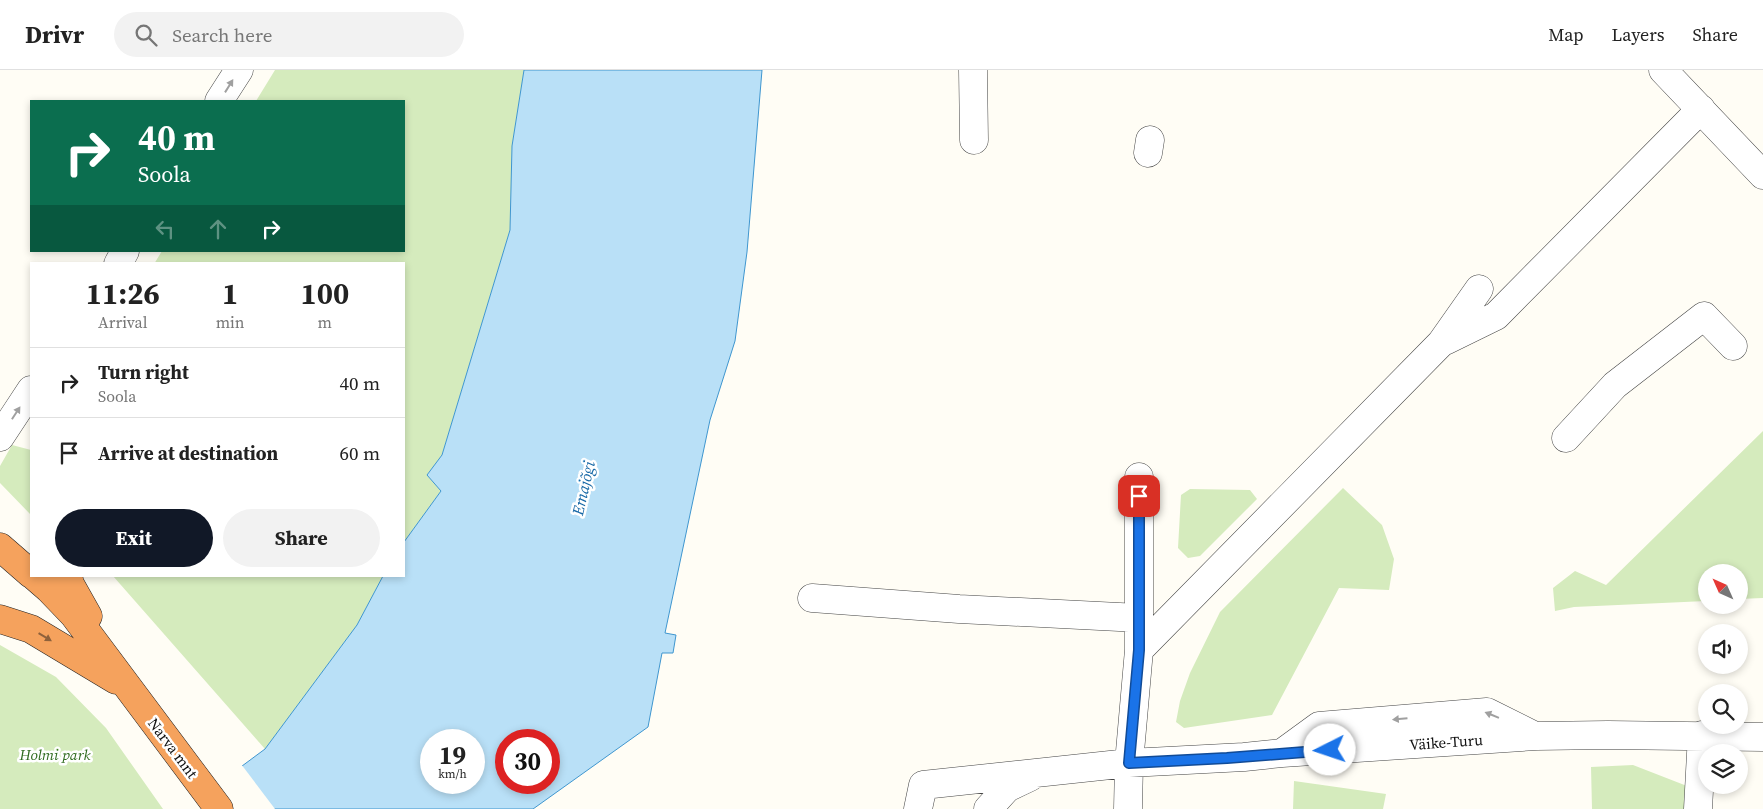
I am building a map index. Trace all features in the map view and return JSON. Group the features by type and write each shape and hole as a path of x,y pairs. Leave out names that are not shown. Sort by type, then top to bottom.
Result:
{"highway":[{"path":"0,547 30,573"},
{"name":"Narva mnt","path":"35,577 74,615 219,809"},
{"path":"68,577 70,584 128,687"},
{"name":"Narva mnt","path":"0,619 31,629 128,687"}],"street":[{"path":"220,100 239,70"},
{"path":"973,70 974,140"},
{"path":"1663,70 1763,175"},
{"path":"1441,343 1496,316 1701,109"},
{"path":"1139,650 1441,343 1479,290"},
{"path":"1566,438 1615,385 1704,316 1733,346"},
{"path":"0,437 30,392"},
{"path":"1128,809 1129,763 1139,650 1139,477"},
{"path":"812,598 960,601 1139,618"},
{"name":"Väike-Turu","path":"918,809 923,785 1129,763 1244,757 1536,736 1608,734 1763,737"},
{"path":"1698,809 1702,735"},
{"path":"988,809 1007,788 1038,773"}],"green space":[{"path":"275,70 524,70 512,146 510,230 442,455 427,475 441,491 405,541 405,262 155,262 161,252 405,252 405,100 257,100"},
{"path":"1763,431 1763,598 1748,599 1748,564 1698,564 1698,601 1574,607 1555,611 1553,588 1575,571 1606,585"},
{"path":"12,445 30,450 30,514 0,483 0,466"},
{"path":"1343,488 1382,525 1394,559 1389,590 1339,588 1272,715 1184,728 1176,722 1180,701 1190,673 1220,612"},
{"path":"1190,489 1250,490 1257,499 1200,556 1188,558 1178,548 1181,495"},
{"path":"114,577 382,577 357,625 265,749"},
{"name":"Holmi park","path":"0,645 56,677 106,728 163,809 0,809"},
{"path":"1633,765 1687,786 1686,809 1592,809 1591,767"},
{"path":"1294,781 1386,794 1383,809 1293,809"}],"water":[{"name":"Emajõgi","path":"524,70 762,70 747,252 735,341 710,420 665,633 676,635 673,653 662,653 648,727 560,790 560,729 495,729 495,794 554,794 533,809 184,809 265,749 357,625 382,577 405,577 405,541 441,491 427,475 442,455 510,230 512,146"}],"pier":[{"path":"241,764 275,809 182,809 183,807"}],"route":[{"path":"1139,496 1139,650 1129,763 1177,762 1330,750"}]}
